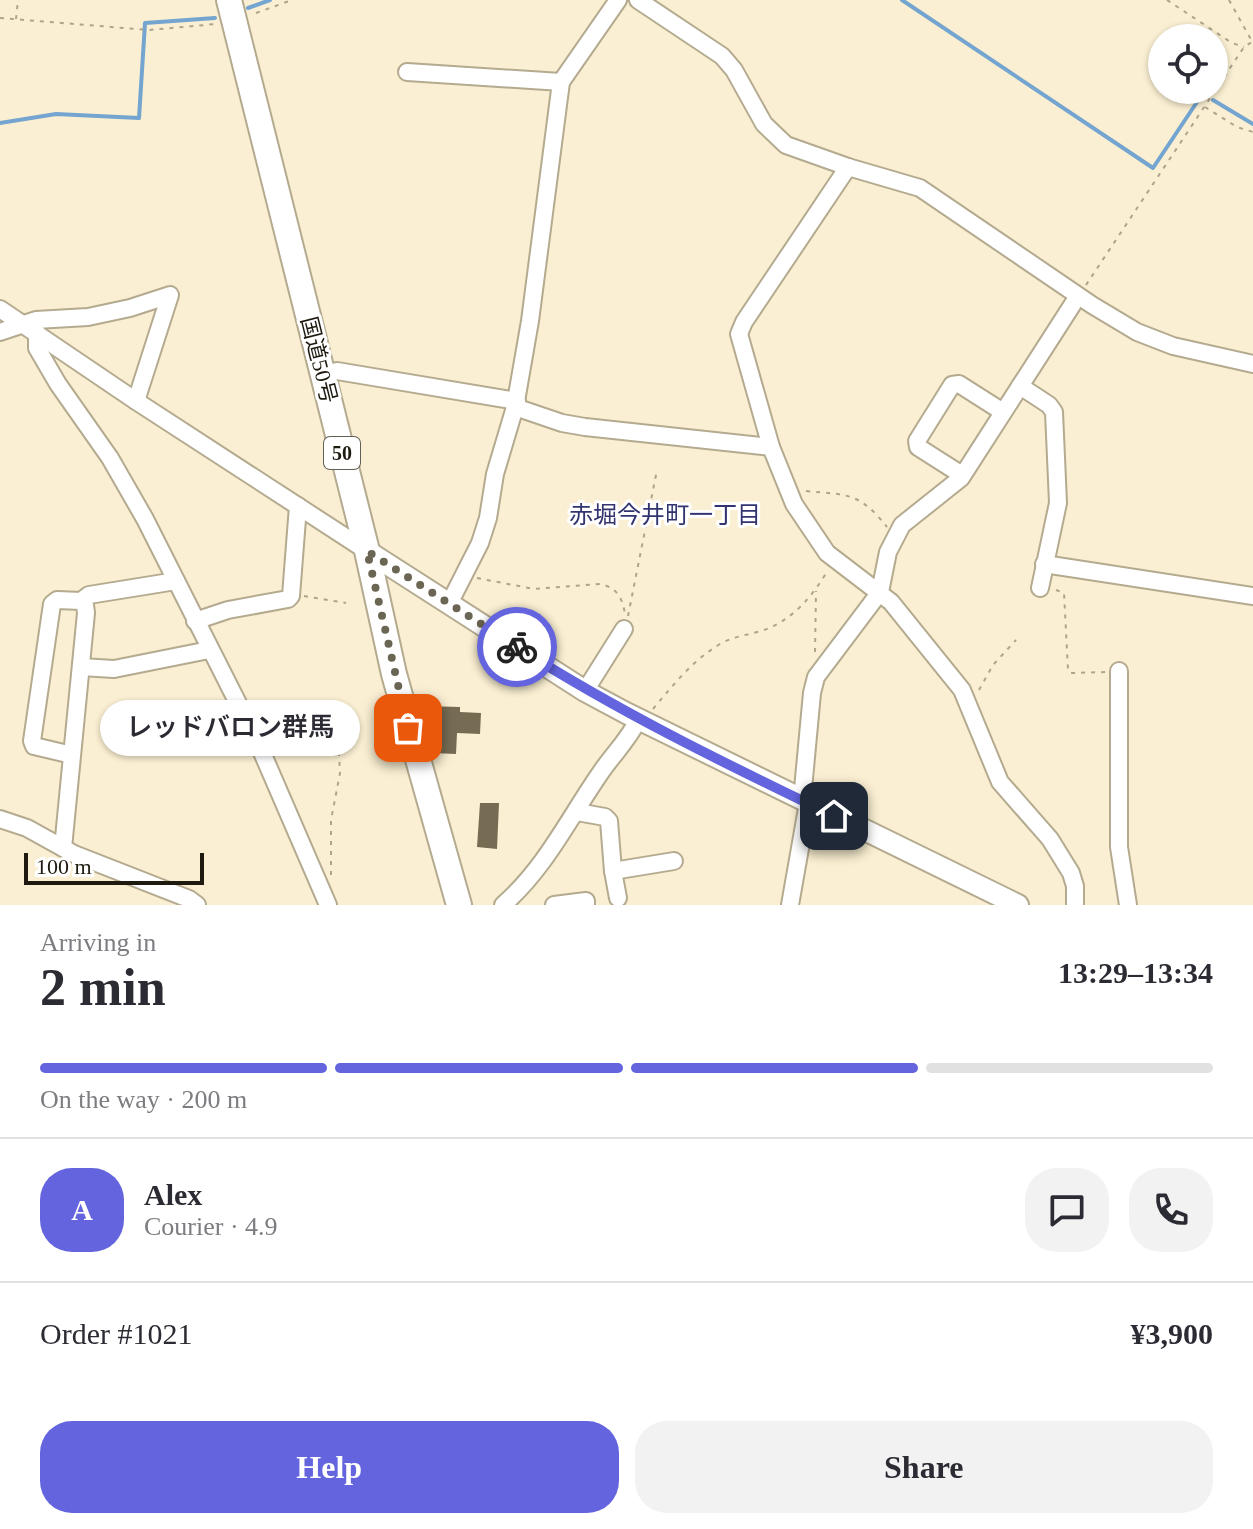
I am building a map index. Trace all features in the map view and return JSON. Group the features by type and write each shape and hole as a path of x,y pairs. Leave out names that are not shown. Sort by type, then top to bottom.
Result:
{"highway":[{"name":"国道50号","path":"229,0 367,551 394,674 459,905"}],"main road":[{"path":"367,551 585,691 640,721 1018,905"}],"street":[{"path":"449,604 480,543 488,518 495,474 516,404 541,246 561,82 618,0"},
{"path":"638,0 722,56 775,137 799,152 920,188 1078,296 1137,332 1173,346 1253,364"},
{"path":"407,72 561,82"},
{"path":"848,167 739,334 771,447 787,490 818,543 833,559 880,592 945,668 969,702 1000,782 1050,839 1068,868 1075,886 1075,905"},
{"path":"0,332 31,329 46,318 99,315 170,295 136,401"},
{"path":"790,905 805,802 812,693 816,677 880,592 888,552 902,525 962,476 1078,296"},
{"path":"0,309 367,551"},
{"path":"31,329 37,348 58,384 110,458 145,519 258,743 328,905"},
{"path":"322,374 337,371 516,404 554,421 585,427 771,447"},
{"path":"962,476 918,447 917,441 952,385 959,384 1003,412"},
{"path":"1020,386 1049,405 1054,412 1058,503 1040,588"},
{"path":"195,621 291,596 298,506"},
{"path":"1044,564 1253,596"},
{"path":"72,755 34,746 32,741 52,604 57,600 81,601 89,595 176,581"},
{"path":"63,848 86,613 81,601"},
{"path":"585,691 624,629"},
{"path":"81,667 114,669 209,650"},
{"path":"1119,671 1119,847 1128,905"},
{"path":"503,905 529,881 598,776 618,754 640,721"},
{"path":"577,812 607,818 618,898"},
{"path":"0,819 27,828 63,848 197,905"},
{"path":"613,871 674,861"},
{"path":"554,905 586,903"}],"path":[{"path":"16,19 18,0"},
{"path":"256,13 292,0"},
{"path":"1167,0 1232,43 1244,47"},
{"path":"1078,296 1244,47 1252,43 1229,0"},
{"path":"0,18 149,30 217,24"},
{"path":"1205,107 1237,127 1253,132"},
{"path":"624,629 657,470"},
{"path":"787,490 852,496 865,503 895,537"},
{"path":"640,721 699,658 723,642 781,622 794,613 816,589 833,559"},
{"path":"464,574 534,589 609,585 621,598 625,614 624,629"},
{"path":"1040,588 1064,593 1068,670 1071,673 1119,671"},
{"path":"816,589 816,677"},
{"path":"291,596 346,603"},
{"path":"969,702 977,695 993,665 1016,640"},
{"path":"321,887 329,881 333,870 331,820 340,773 338,738"}],"building":[{"path":"424,706 460,707 460,712 481,713 480,734 457,733 456,754 432,753 420,710"},
{"path":"480,803 499,803 497,849 477,847"}],"waterway":[{"path":"248,8 270,0"},
{"path":"902,0 1153,168 1196,104"},
{"path":"0,123 56,114 139,118 145,23 215,18"},
{"path":"1220,104 1253,124"}],"way so far":[{"path":"408,728 367,551 517,647"}],"place":[{"name":"レッドバロン群馬","path":"408,728"}],"district":[{"name":"赤堀今井町一丁目","path":"665,515"}],"route":[{"path":"517,647 585,691 638,720 834,816"}]}
